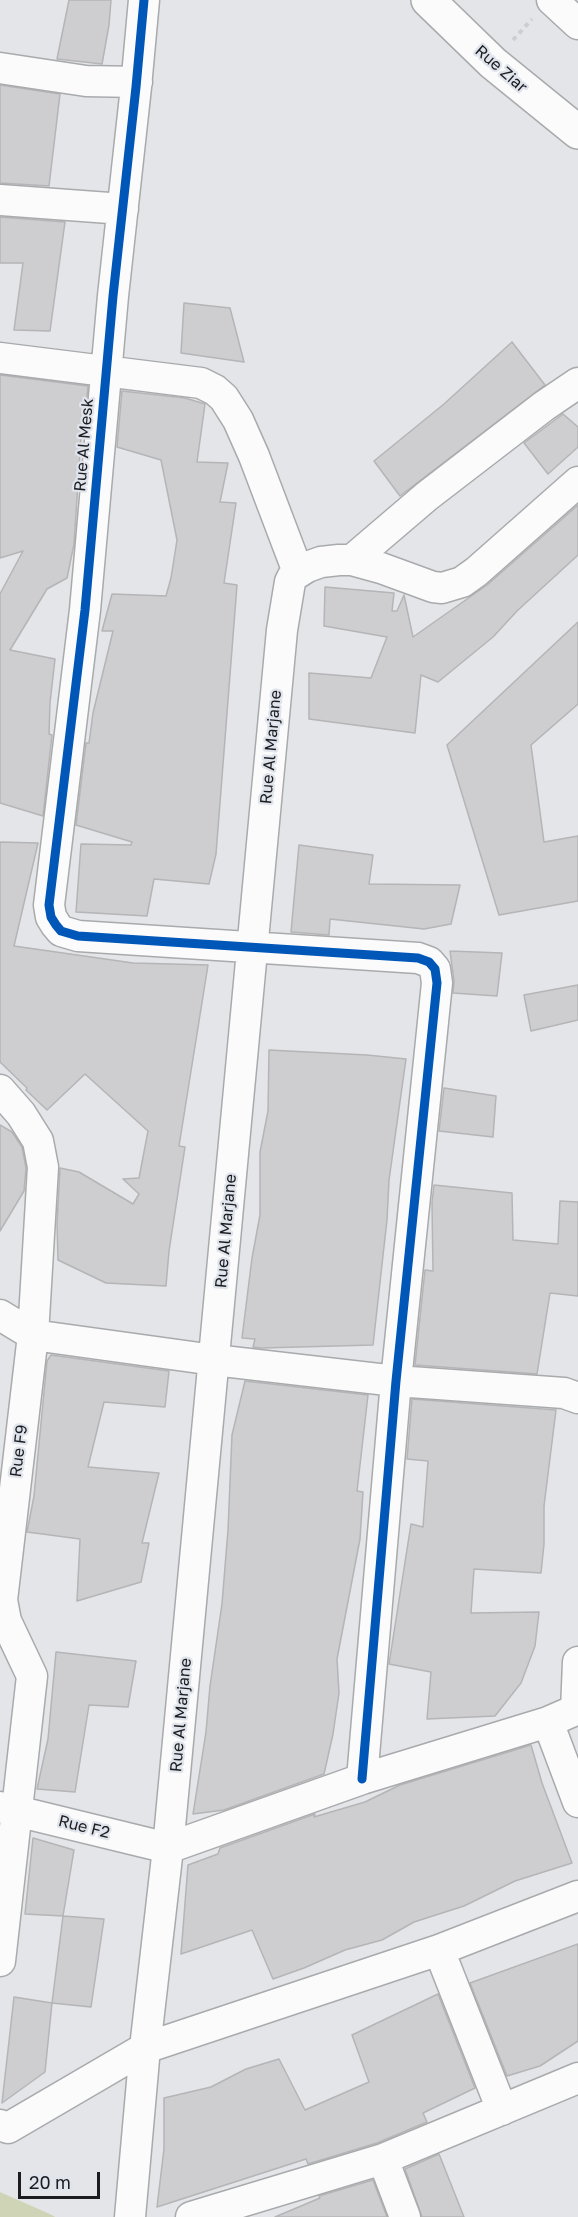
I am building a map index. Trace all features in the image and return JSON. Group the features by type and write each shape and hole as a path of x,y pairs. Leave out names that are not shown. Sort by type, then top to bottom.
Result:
{"main road":[{"name":"Rue Ziar","path":"428,0 493,63 578,132"}],"street":[{"name":"Rue Al Mesk","path":"144,0 106,372 85,610 49,905 51,917 56,925 78,936 253,947"},
{"path":"543,8 578,24"},
{"path":"0,68 86,81 137,82"},
{"path":"0,200 123,209"},
{"path":"0,358 201,383 215,390 224,398 238,420 298,572 321,562 352,560 434,587 442,588 462,582 578,483"},
{"path":"352,560 427,496 544,406 578,383"},
{"name":"Rue Al Marjane","path":"129,2217 168,1848 282,630 290,582 298,572"},
{"path":"253,947 418,958 429,962 435,969 437,983 396,1381 362,1779"},
{"name":"Rue F9","path":"0,1090 21,1114 38,1141 43,1167 33,1335 2,1600 6,1621 32,1676 8,1809 0,1961"},
{"path":"0,1315 33,1335 214,1360 396,1381 564,1393 578,1398"},
{"path":"168,1848 362,1779 548,1722 577,1709 578,1662"},
{"path":"548,1722 578,1802"},
{"name":"Rue F2","path":"8,1809 168,1848"},
{"path":"0,2125 8,2128 146,2048 439,1950 578,1896"},
{"path":"439,1950 502,2110"},
{"path":"191,2217 383,2159 578,2078"},
{"path":"383,2159 405,2217"}],"path":[{"path":"493,63 543,8"}],"green space":[{"path":"0,2192 52,2215 55,2217 0,2217"}],"building":[{"path":"69,0 111,0 102,64 57,59"},
{"path":"0,85 60,94 49,186 0,183"},
{"path":"0,217 65,222 50,331 14,330 23,263 0,263"},
{"path":"184,303 230,308 244,362 181,353"},
{"path":"512,342 545,385 400,496 374,461 444,404"},
{"path":"0,375 88,386 83,437 81,437 74,544 67,578 47,589 10,650 55,659 50,703 49,734 52,735 43,816 0,803 0,594 23,551 0,558"},
{"path":"122,391 185,398 205,404 197,462 228,463 220,502 236,503 224,583 237,585 216,854 209,884 154,879 147,916 76,912 81,844 131,845 132,842 76,825 86,743 89,743 93,713 113,631 102,631 112,594 166,596 177,540 161,460 117,447"},
{"path":"563,414 578,427 578,447 548,474 524,443"},
{"path":"578,505 578,555 517,611 493,637 438,682 421,675 415,733 309,719 309,673 371,678 387,637 324,626 325,587 394,593 392,611 397,611 404,595 413,637 487,585"},
{"path":"578,622 578,704 531,745 544,842 578,836 578,901 499,915 447,745"},
{"path":"0,842 38,843 14,946 133,963 208,965 179,1146 185,1147 166,1286 106,1283 58,1260 57,1223 60,1168 79,1172 133,1204 139,1194 123,1179 139,1178 148,1131 85,1074 47,1110 0,1062"},
{"path":"299,845 373,855 369,884 460,885 451,924 424,929 330,919 329,935 291,932"},
{"path":"450,951 502,953 497,996 453,993 454,981"},
{"path":"578,985 578,1020 531,1031 524,995"},
{"path":"269,1050 406,1059 389,1180 387,1220 373,1345 261,1348 253,1347 255,1339 242,1338 260,1215 260,1152 268,1111"},
{"path":"444,1088 496,1096 493,1137 439,1131"},
{"path":"0,1125 12,1132 22,1147 26,1168 24,1191 0,1231"},
{"path":"434,1185 512,1193 513,1240 558,1244 560,1201 578,1202 578,1296 550,1293 537,1374 415,1365 425,1270 433,1271"},
{"path":"51,1355 169,1371 165,1407 104,1402 88,1467 159,1473 142,1543 149,1543 141,1582 77,1601 80,1539 27,1532 34,1496 47,1361"},
{"path":"245,1381 368,1395 357,1491 363,1492 360,1539 337,1659 339,1693 324,1774 224,1810 193,1814 222,1604 232,1435"},
{"path":"412,1399 556,1410 544,1506 541,1573 474,1569 471,1613 539,1612 535,1646 521,1683 495,1716 427,1719 431,1672 389,1664 411,1524 423,1527 428,1461 407,1459"},
{"path":"56,1652 136,1661 128,1707 89,1705 75,1792 37,1789 48,1739"},
{"path":"531,1745 542,1783 572,1863 515,1881 464,1906 414,1922 382,1940 345,1950 273,1979 252,1930 181,1954 188,1865 218,1854 220,1848 315,1814 314,1817 365,1802 400,1785"},
{"path":"33,1838 74,1850 63,1916 25,1914"},
{"path":"63,1916 104,1919 91,2007 52,2003"},
{"path":"578,1944 578,2041 540,2066 507,2076 470,1983"},
{"path":"438,1994 475,2088 423,2113 427,2122 377,2143 308,2164 306,2159 157,2207 164,2149 164,2098 211,2087 246,2069 279,2059 305,2110 369,2082 352,2035"},
{"path":"14,1997 52,2003 45,2072 2,2103"},
{"path":"439,2154 464,2217 422,2217 405,2169"},
{"path":"373,2180 387,2217 275,2217 320,2198 319,2196"}],"cycle path":[{"path":"144,0 113,296 85,610 49,905 51,917 61,931 78,936 418,958 429,962 435,969 437,983 396,1381 362,1779"}]}
